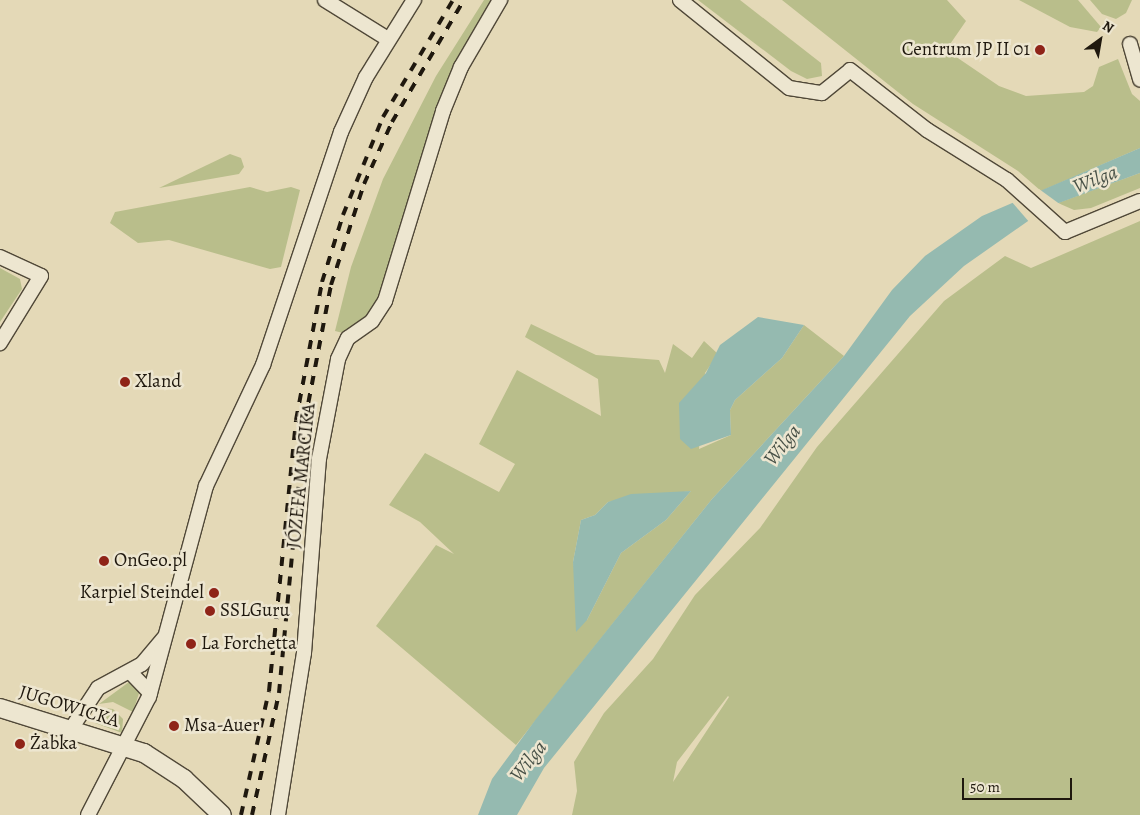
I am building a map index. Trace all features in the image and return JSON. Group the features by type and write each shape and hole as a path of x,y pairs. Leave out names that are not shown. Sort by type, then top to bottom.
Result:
{"street":[{"path":"325,0 388,39"},
{"path":"88,815 126,746 150,693 171,626 206,486 263,365 341,132 388,39 414,0"},
{"name":"JÓZEFA MARCIKA","path":"278,815 304,653 319,458 338,359 348,338 372,321 385,301 443,111 460,66 500,0"},
{"path":"680,0 789,88 822,93 850,70 914,121 1020,190 1065,232 1140,201"},
{"path":"1130,44 1140,80"},
{"path":"0,257 41,276 0,343"},
{"path":"72,729 98,688 130,672 152,654 171,626"},
{"path":"130,672 150,693"},
{"name":"JUGOWICKA","path":"0,708 126,746 171,768 222,815"}],"green space":[{"path":"484,0 495,0 474,34 385,290 366,318 343,333 335,331 351,267 383,179 436,76"},
{"path":"698,0 740,0 821,63 822,76 807,79 791,71"},
{"path":"782,0 947,0 966,21 946,50 999,86 1026,96 1084,92 1093,86 1099,67 1118,59 1132,94 1140,101 1140,148 1041,191 1018,171 913,104"},
{"path":"1019,0 1078,0 1101,27 1097,32 1070,27"},
{"path":"1090,0 1132,0 1126,13 1116,19 1102,14"},
{"path":"230,154 241,158 244,167 239,174 159,188"},
{"path":"1140,173 1140,188 1091,208 1074,210 1058,203"},
{"path":"250,187 267,192 291,187 300,190 281,267 270,269 169,240 138,243 110,223 115,212"},
{"path":"1140,221 1140,815 572,815 577,791 574,762 604,713 653,659 695,595 760,528 817,447 944,301 1005,256 1031,268","holes":["729,697 673,782 677,762"]},
{"path":"0,268 20,279 22,289 0,322"},
{"path":"531,324 596,355 659,360 665,373 673,344 692,358 704,341 718,354 705,373 699,449 731,435 730,410 735,400 782,358 804,325 844,356 712,499 516,745 376,626 436,545 454,554 420,522 389,505 425,453 499,492 515,464 479,444 517,370 601,416 598,379 525,337","holes":["691,491 666,520 621,553 587,620 573,562 581,520 595,515 608,502"]},
{"path":"129,682 140,690 133,712 113,702 99,704"},
{"path":"105,708 113,709 123,719 122,733 95,723"}],"water":[{"name":"Wilga","path":"1140,148 1140,173 1048,207 964,266 910,316 544,768 517,815 478,815 492,779 536,719 712,499 844,356 892,290 925,256 982,216"},
{"path":"758,317 804,325 782,358 735,400 730,410 731,435 691,449 680,439 679,403 706,373 720,345"},
{"path":"691,491 666,520 621,553 587,620 576,632 573,562 581,520 595,515 608,502 631,494"}],"pier":[{"path":"1039,189 1061,205 1030,223 1011,201"}],"railway":[{"path":"241,815 269,691 296,420 322,282 343,215 383,117 453,0"},
{"path":"252,815 279,693 305,420 331,285 364,184 392,122 464,0"}],"place":[{"name":"Centrum JP II 01","path":"1040,50"},
{"name":"Xland","path":"125,382"},
{"name":"OnGeo.pl","path":"104,561"},
{"name":"Karpiel Steindel","path":"214,593"},
{"name":"SSLGuru","path":"210,611"},
{"name":"La Forchetta","path":"191,644"},
{"name":"Msa-Auer","path":"174,726"},
{"name":"Żabka","path":"20,744"}]}
